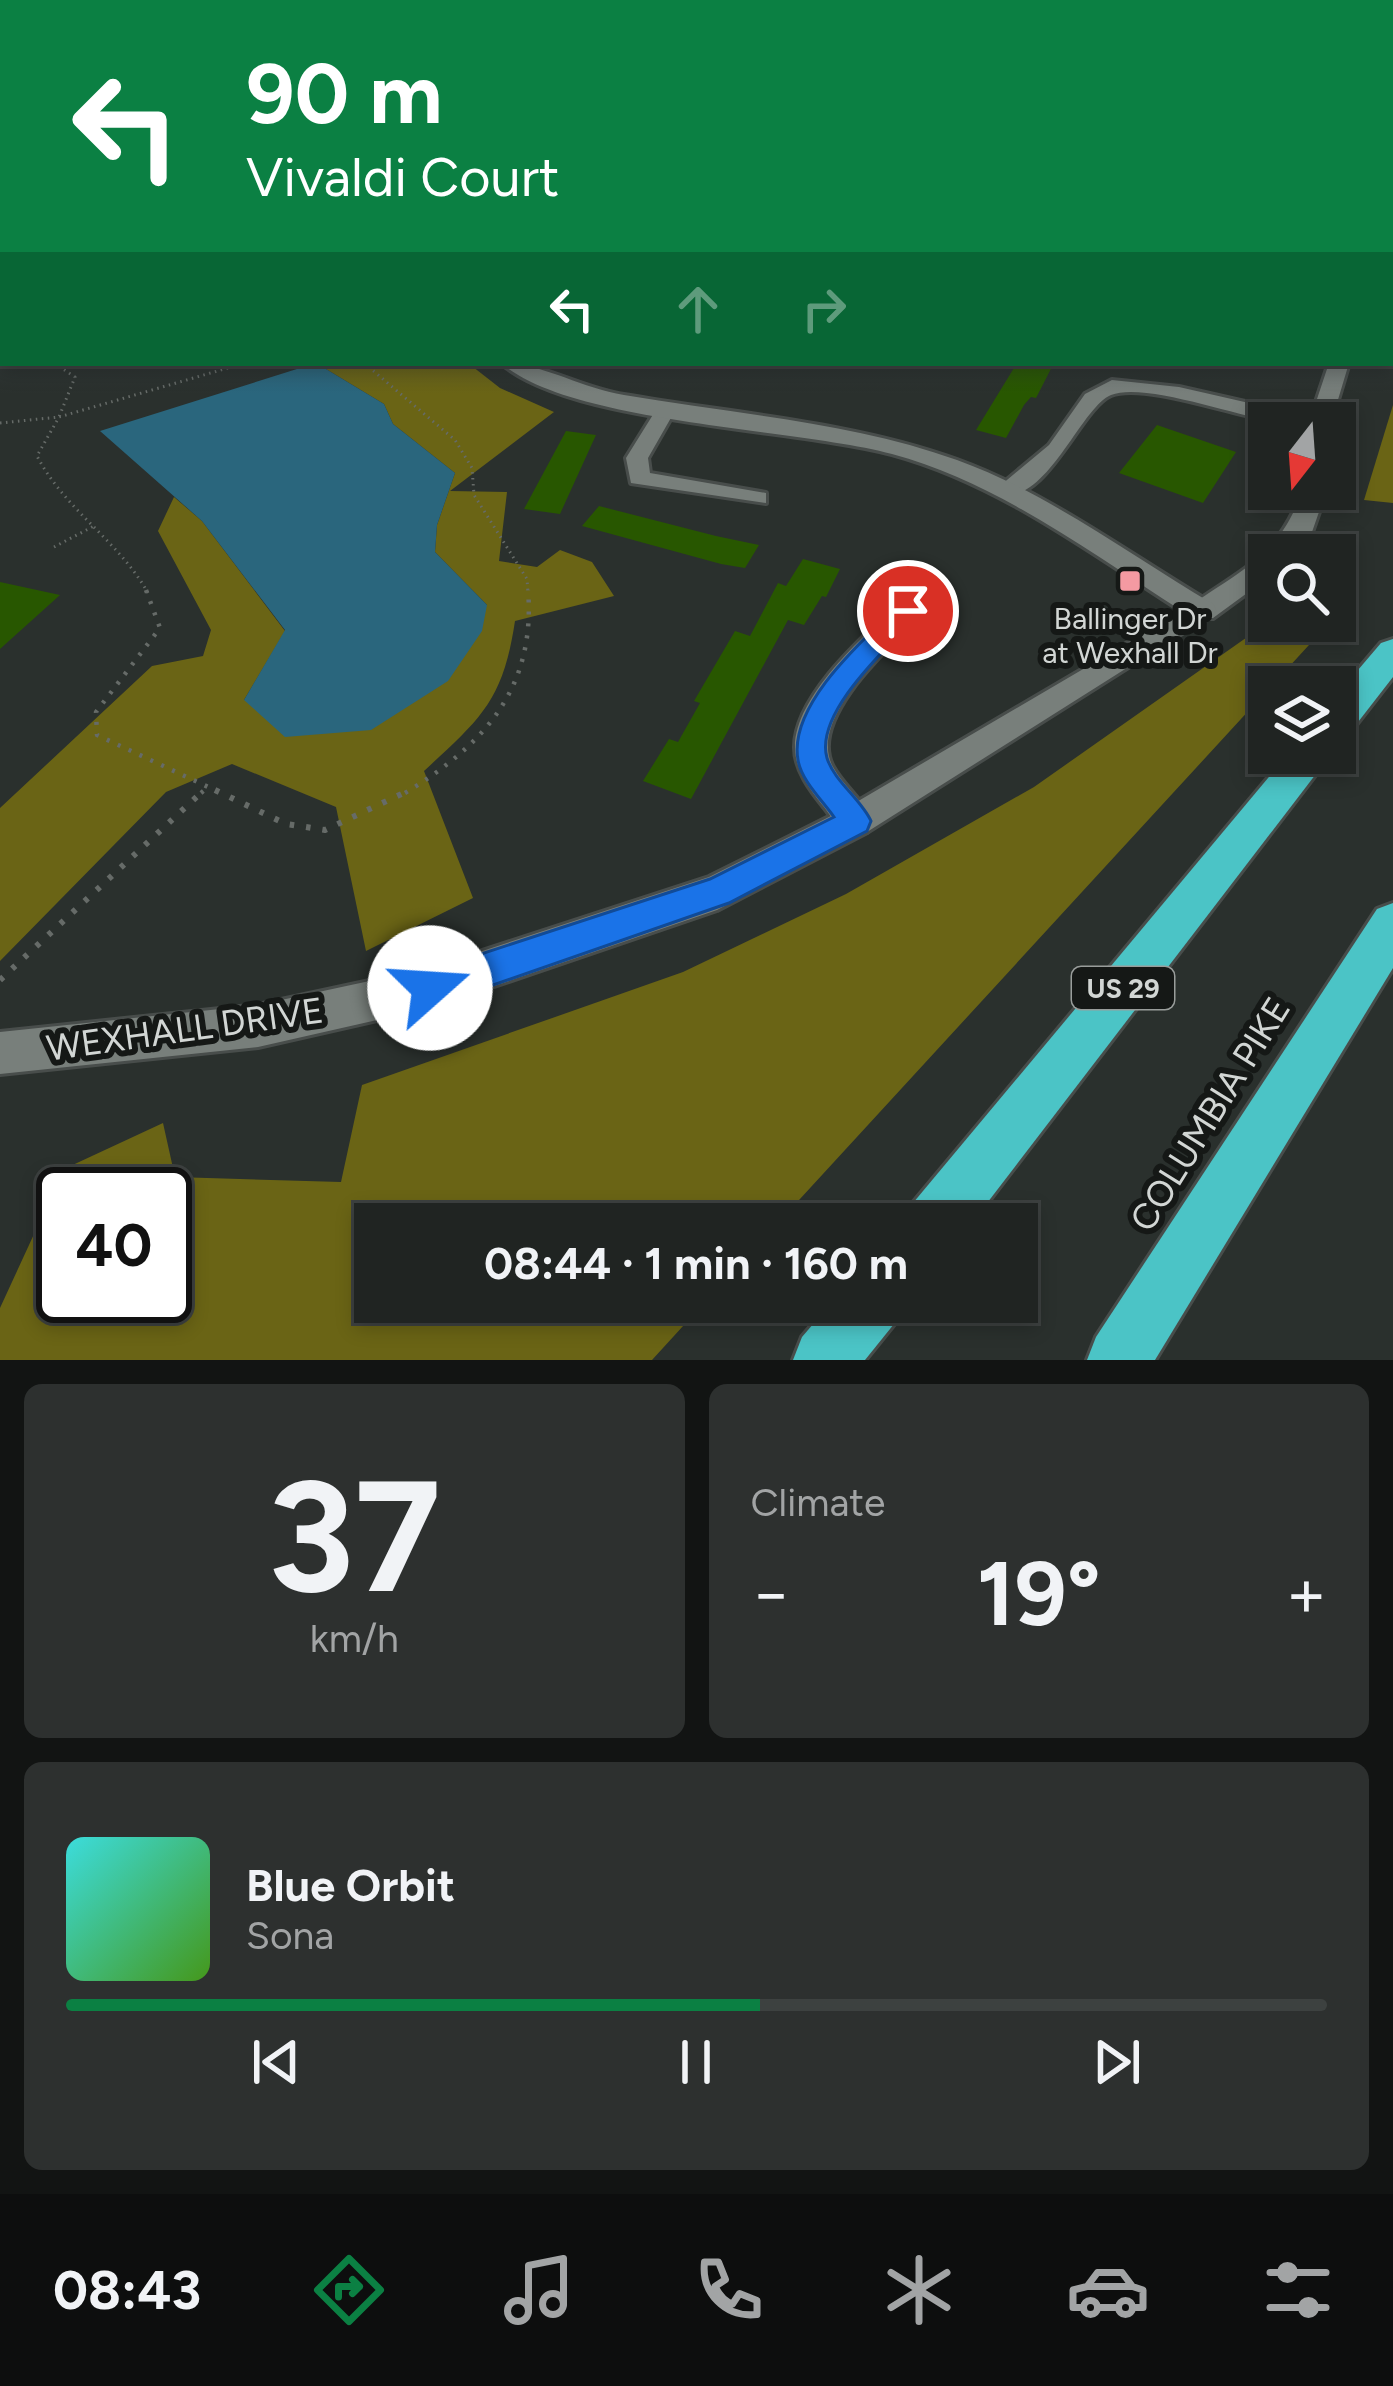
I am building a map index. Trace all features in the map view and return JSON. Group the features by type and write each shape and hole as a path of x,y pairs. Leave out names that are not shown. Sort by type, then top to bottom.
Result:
{"highway":[{"path":"1356,698 1393,652"},
{"name":"US 29","path":"951,1203 1295,774"},
{"name":"COLUMBIA PIKE","path":"1119,1360 1393,925"},
{"path":"825,1360 855,1323"}],"street":[{"path":"518,366 579,394 892,447 1007,490 1203,611"},
{"path":"1321,402 1330,366"},
{"path":"1007,490 1057,450 1092,398 1112,386 1180,393 1248,408"},
{"path":"666,409 638,458 639,478 758,498"},
{"name":"WEXHALL DRIVE","path":"0,1053 258,1026 430,988 717,892 855,821 1203,611 1248,579"},
{"path":"855,821 813,765 811,738 846,673 908,611"}],"path":[{"path":"58,366 75,377 37,456 51,481 141,575 155,598 160,628 95,712 97,735 286,824 325,830 408,792 479,742 521,672 531,628 527,579 474,495 472,468 455,440 368,366"},
{"path":"0,423 59,417 234,366"},
{"path":"55,548 94,526"},
{"path":"0,980 209,786"}],"shaded area":[{"path":"321,366 472,366 500,388 554,412 450,491 507,492 499,561 537,567 560,550 592,562 614,596 515,621 496,690 475,721 424,771 473,898 366,951 336,807 232,764 166,792 0,961 0,808 152,666 203,656 211,630 158,531 174,497 202,521 285,631 244,700 487,605 435,552 437,525 455,473 393,424 384,404"},
{"path":"1393,405 1393,503 1364,500"},
{"path":"1248,636 1248,642 1312,642 1290,666 1248,666 1248,711 796,1203 354,1203 354,1323 686,1323 652,1360 0,1360 0,1308 36,1230 36,1323 192,1323 192,1178 341,1182 362,1085 683,972 846,894 1034,787"},
{"path":"163,1123 173,1167 68,1167"}],"water":[{"path":"306,366 321,366 384,404 393,424 455,473 437,525 435,552 487,605 482,631 448,681 371,730 285,737 244,700 285,630 202,521 100,431"}],"building":[{"path":"1015,366 1052,366 1006,438 976,430"},
{"path":"1157,425 1236,452 1203,503 1119,473"},
{"path":"566,431 596,435 560,514 524,509"},
{"path":"599,506 759,545 745,568 721,564 582,526"},
{"path":"803,559 840,569 804,625 788,620 691,799 643,781 669,739 678,742 700,703 694,701 735,631 750,636 778,583 786,586"},
{"path":"0,582 60,595 0,649"}],"place":[{"name":"Ballinger Dr at Wexhall Dr","path":"1130,581"}],"route":[{"path":"430,988 717,892 855,821 813,765 811,738 846,673 908,611"}]}
